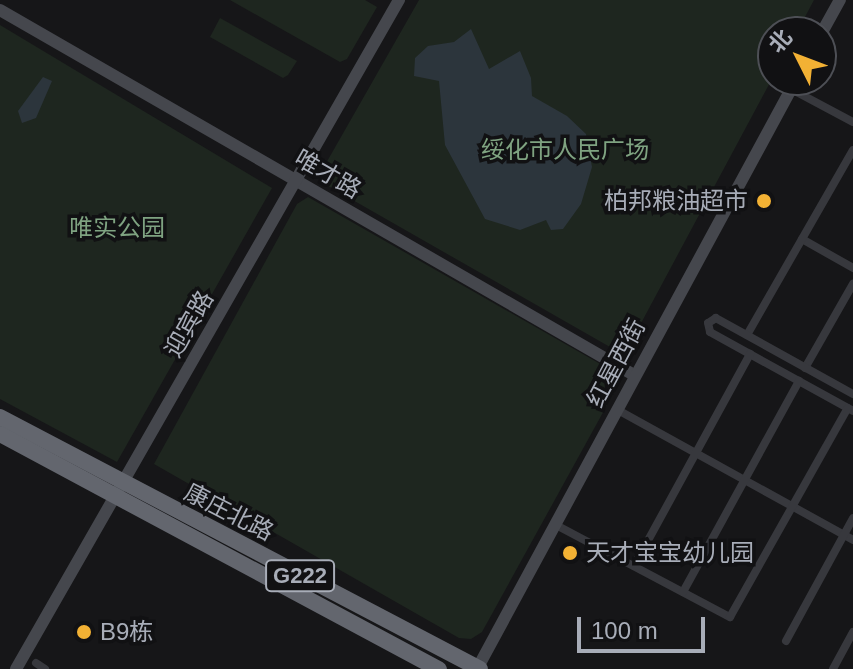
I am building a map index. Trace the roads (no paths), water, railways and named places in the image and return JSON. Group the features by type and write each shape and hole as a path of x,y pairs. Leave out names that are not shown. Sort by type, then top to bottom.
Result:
{"highway":[{"name":"康庄北路","path":"0,417 119,490 439,669"},
{"name":"康庄北路","path":"0,434 478,669"}],"main road":[{"name":"迎宾路","path":"16,669 399,0"},
{"name":"唯才路","path":"0,10 634,375"},
{"name":"红星西街","path":"478,669 634,375 787,96"}],"street":[{"path":"813,96 853,122"},
{"path":"747,335 853,150"},
{"path":"802,239 853,268"},
{"path":"805,368 853,284"},
{"path":"556,525 730,617 850,409 710,332 708,323 716,318 853,394"},
{"path":"634,566 750,354"},
{"path":"683,592 799,381"},
{"path":"616,409 849,537"},
{"path":"786,641 849,537 853,518"},
{"path":"833,669 853,632"},
{"path":"36,663 45,669"}],"place":[{"name":"柏邦粮油超市","path":"764,201"},
{"name":"天才宝宝幼儿园","path":"570,553"},
{"name":"B9栋","path":"84,632"}],"park label":[{"name":"绥化市人民广场","path":"565,150"},
{"name":"唯实公园","path":"117,228"}]}
